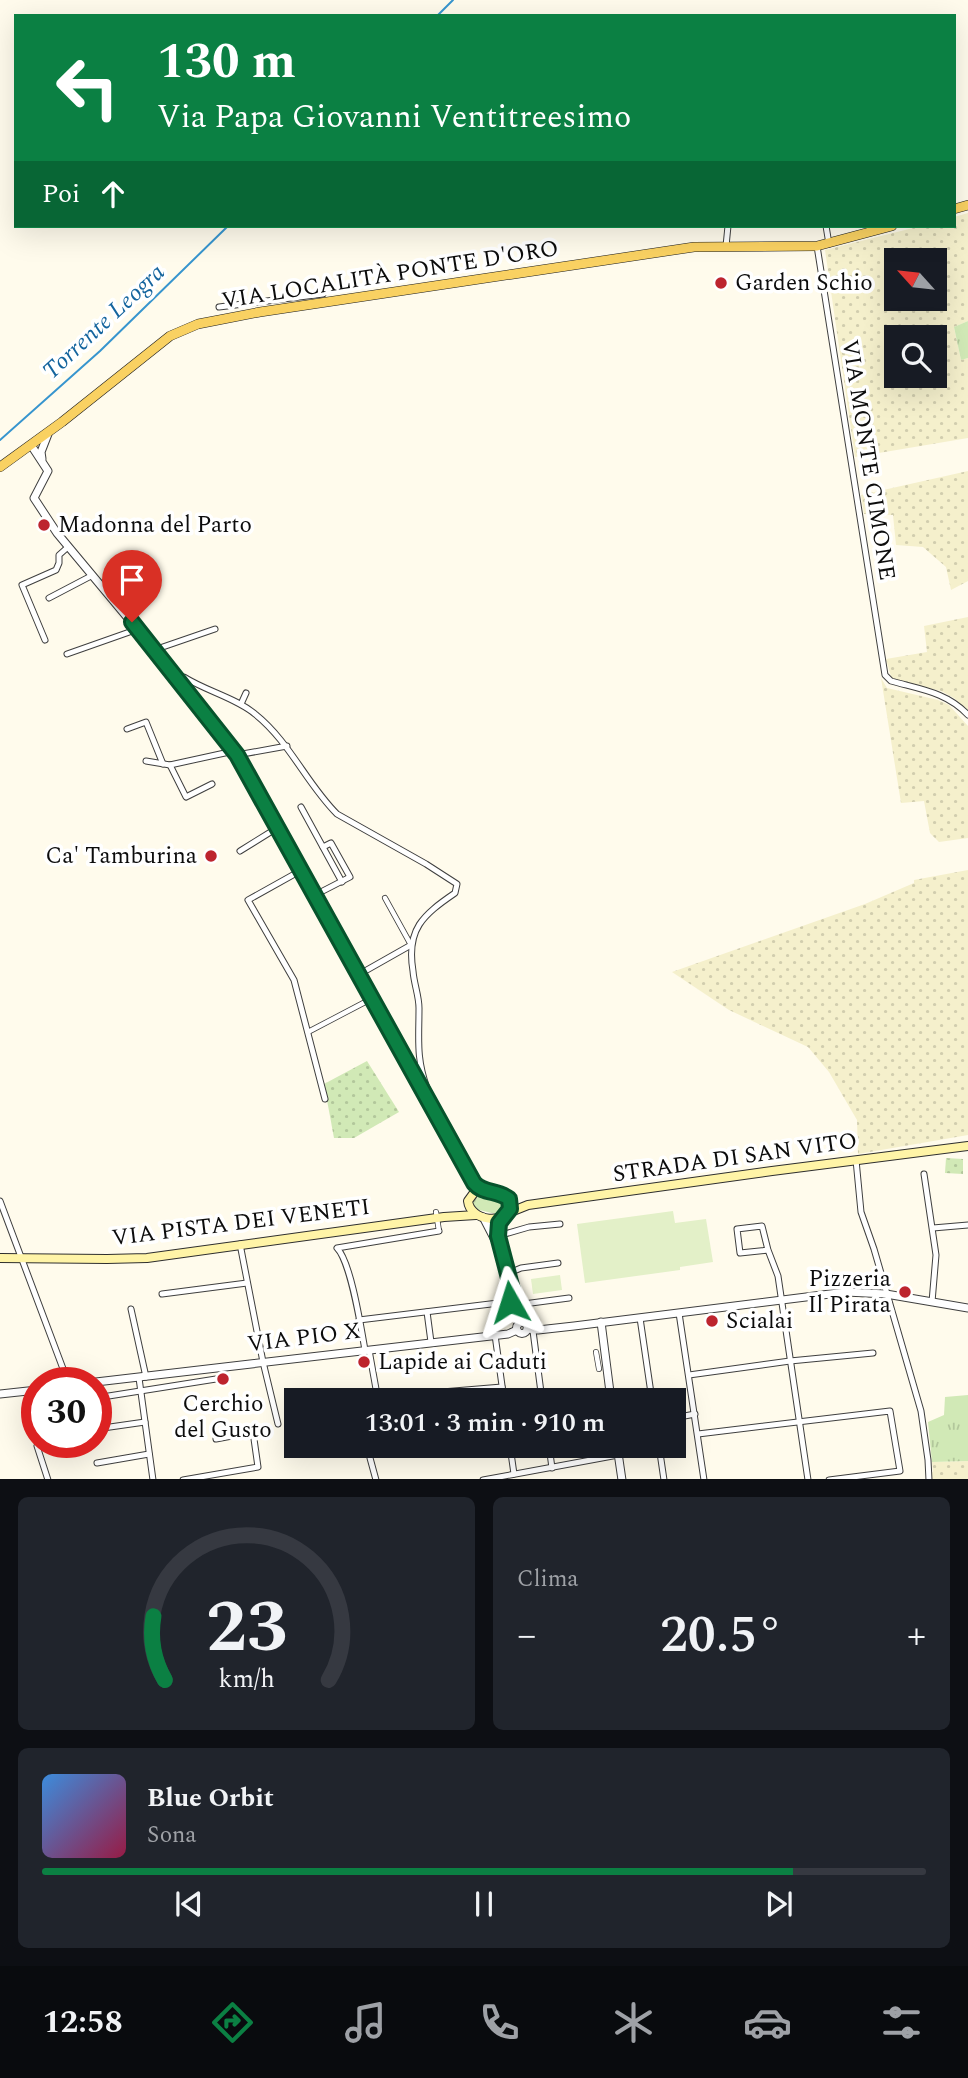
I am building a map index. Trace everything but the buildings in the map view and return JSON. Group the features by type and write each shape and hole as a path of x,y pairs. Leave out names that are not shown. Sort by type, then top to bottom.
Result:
{"main road":[{"name":"VIA LOCALITÀ PONTE D'ORO","path":"0,467 66,420 170,336 198,324 260,312 694,247 817,246 874,228"},
{"name":"STRADA DI SAN VITO","path":"506,1215 528,1205 967,1147"},
{"path":"479,1189 500,1193 528,1205"},
{"name":"VIA PISTA DEI VENETI","path":"439,1216 458,1210 479,1189"},
{"path":"469,1199 468,1208 479,1216"},
{"path":"506,1215 509,1199"},
{"name":"VIA PISTA DEI VENETI","path":"0,1258 147,1258 439,1216 506,1215"}],"street":[{"path":"726,246 728,228"},
{"path":"826,228 829,244"},
{"name":"VIA MONTE CIMONE","path":"817,246 885,675 888,679 944,696 956,702 968,715"},
{"name":"VIA LOCALITÀ PONTE D'ORO","path":"219,307 323,294"},
{"path":"42,460 41,452 49,432"},
{"path":"31,445 48,471 34,498 68,547 138,629 236,753 465,1170 479,1189"},
{"path":"46,640 22,586 56,570 59,555 68,547"},
{"path":"49,598 91,576"},
{"path":"67,654 138,629"},
{"path":"154,650 215,629"},
{"path":"177,677 184,677 217,695 241,704 287,746 337,814 457,884 455,893 424,916 411,945 412,971 419,1004 417,1045 427,1088 423,1091"},
{"path":"241,704 246,693"},
{"path":"127,729 146,722 163,764"},
{"path":"146,761 170,765 287,746"},
{"path":"170,765 186,797 212,784"},
{"path":"301,807 342,882"},
{"path":"240,851 277,828"},
{"path":"315,895 351,877 331,843 323,847"},
{"path":"300,870 248,900 294,980 325,1099"},
{"path":"385,898 411,945"},
{"path":"358,975 411,945"},
{"path":"308,1032 372,999"},
{"path":"856,1160 861,1212 921,1411 929,1479"},
{"path":"465,1170 469,1199"},
{"path":"924,1174 936,1255 932,1302"},
{"path":"0,1201 62,1367"},
{"path":"498,1246 498,1228 506,1215"},
{"path":"375,1388 344,1258 337,1248 439,1231 439,1216"},
{"path":"479,1216 498,1246 516,1303 519,1326"},
{"path":"498,1236 529,1227 560,1224"},
{"path":"933,1228 968,1224"},
{"path":"768,1250 740,1253 737,1229 762,1226 778,1276 808,1479"},
{"path":"240,1244 278,1424"},
{"path":"507,1274 520,1268 558,1263"},
{"path":"162,1294 247,1283"},
{"name":"VIA PIO X","path":"112,1380 495,1335 519,1326 523,1333 530,1330 846,1293 886,1294 968,1308"},
{"path":"359,1320 569,1298"},
{"path":"131,1309 143,1377 141,1390 153,1479"},
{"path":"427,1312 431,1342"},
{"path":"679,1313 704,1479"},
{"path":"640,1318 650,1388"},
{"path":"601,1322 609,1388"},
{"path":"530,1330 540,1388"},
{"path":"490,1388 502,1387 495,1335"},
{"path":"596,1352 599,1369"},
{"path":"690,1375 873,1353"},
{"path":"112,1395 216,1379"},
{"path":"0,1394 21,1392"},
{"path":"698,1434 890,1410 900,1471 829,1479"},
{"path":"686,1416 695,1414"},
{"path":"112,1427 145,1422"},
{"path":"183,1479 258,1467 253,1432 216,1439"},
{"path":"97,1463 149,1454"},
{"path":"41,1458 48,1479"},
{"path":"370,1458 376,1479"},
{"path":"512,1458 514,1474"},
{"path":"551,1458 552,1468"},
{"path":"483,1479 603,1458"},
{"path":"618,1458 622,1479"},
{"path":"661,1458 664,1479"}],"shaded area":[{"path":"968,213 968,321 954,327 961,360 968,358 968,438 855,457 825,250 913,228 956,228 956,216"},
{"path":"968,471 968,581 951,590 946,567 923,547 896,545 893,515 864,514 861,495"},
{"path":"968,617 968,712 954,698 941,691 892,680 886,659 927,652 924,626"},
{"path":"881,678 887,688 949,705 968,726 968,838 939,842 930,833 924,801 901,803"},
{"path":"968,870 968,1135 858,1154 857,1120 829,1072 808,1047 729,1010 672,972 865,904 914,883 914,880"},
{"path":"968,1461 968,1479 930,1479 930,1473 933,1472 932,1462"}],"green space":[{"path":"968,321 968,358 961,360 954,327"},
{"path":"367,1061 399,1112 354,1138 334,1138 324,1084"},
{"path":"946,1158 963,1159 963,1174 945,1173"},
{"path":"478,1194 502,1199 504,1210 496,1214 475,1209 472,1201"},
{"path":"673,1211 675,1223 706,1219 713,1262 680,1267 680,1270 585,1283 577,1224"},
{"path":"560,1275 562,1290 533,1294 531,1279"},
{"path":"968,1395 968,1461 932,1462 928,1422 944,1415 945,1397"}],"waterway":[{"name":"Torrente Leogra","path":"439,14 453,0"},
{"name":"Torrente Leogra","path":"0,440 100,351 226,228"}],"place":[{"name":"Garden Schio","path":"721,283"},
{"name":"Madonna del Parto","path":"44,525"},
{"name":"Ca' Tamburina","path":"211,856"},
{"name":"Pizzeria Il Pirata","path":"905,1292"},
{"name":"Scialai","path":"712,1321"},
{"name":"Lapide ai Caduti","path":"364,1362"},
{"name":"Cerchio del Gusto","path":"223,1379"}],"route":[{"path":"132,622 237,755 465,1170 479,1189 500,1193 509,1199 510,1209 499,1223 498,1246 515,1301 510,1302"}]}
